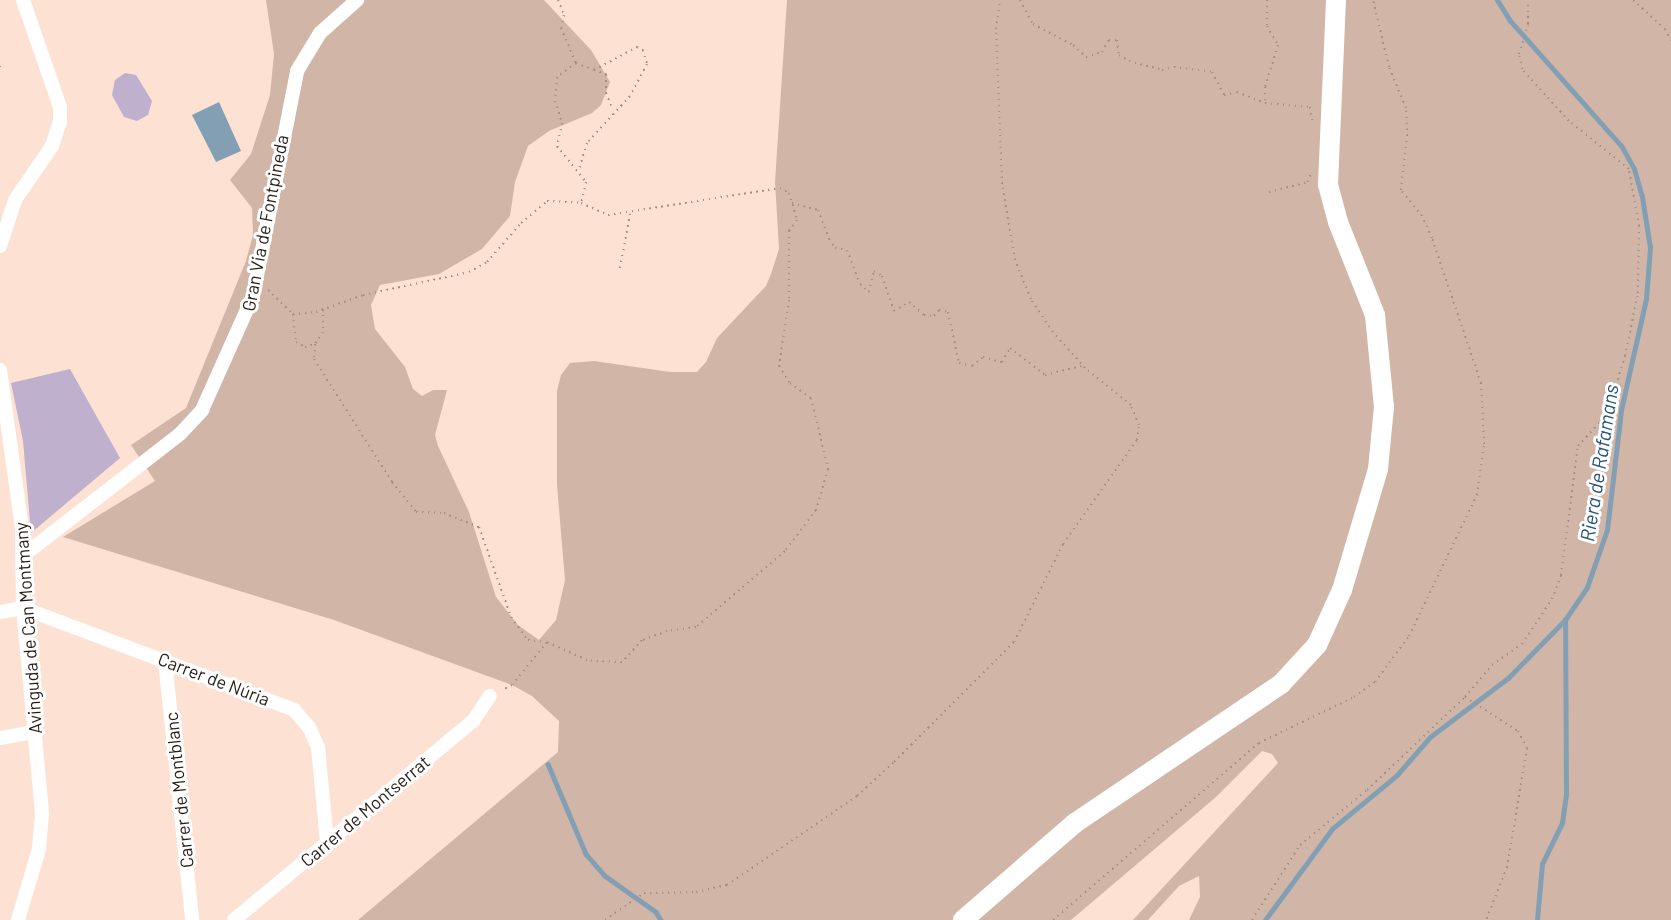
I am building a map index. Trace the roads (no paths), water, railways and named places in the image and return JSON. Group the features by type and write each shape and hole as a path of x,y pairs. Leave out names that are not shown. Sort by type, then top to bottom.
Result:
{"main road":[{"path":"963,920 1075,823 1281,684 1317,645 1338,600 1378,469 1384,407 1375,315 1338,222 1328,184 1336,0"}],"street":[{"path":"0,246 15,200 51,146 60,122 60,107 23,0"},
{"name":"Gran Via de Fontpineda","path":"24,555 192,423 244,323 256,282 295,77 320,33 357,0"},
{"name":"Avinguda de Can Montmany","path":"0,370 24,555 23,608 41,832 18,920"},
{"path":"0,612 23,608"},
{"name":"Carrer de Núria","path":"23,608 294,710 309,727 318,747 327,843"},
{"name":"Carrer de Montblanc","path":"165,661 192,920"},
{"name":"Carrer de Montserrat","path":"234,920 473,721 490,696"},
{"path":"0,738 34,732"}],"water":[{"path":"219,102 241,151 216,162 192,115"}],"waterway":[{"name":"Riera de Rafamans","path":"1265,920 1332,829 1397,775 1430,737 1508,678 1565,620 1587,587 1607,530 1621,410 1646,299 1650,248 1642,197 1634,169 1621,146 1510,21 1497,0"},
{"path":"1537,920 1542,864 1562,823 1566,793 1565,620"},
{"path":"548,764 586,854 604,875 656,912 661,920"}]}
